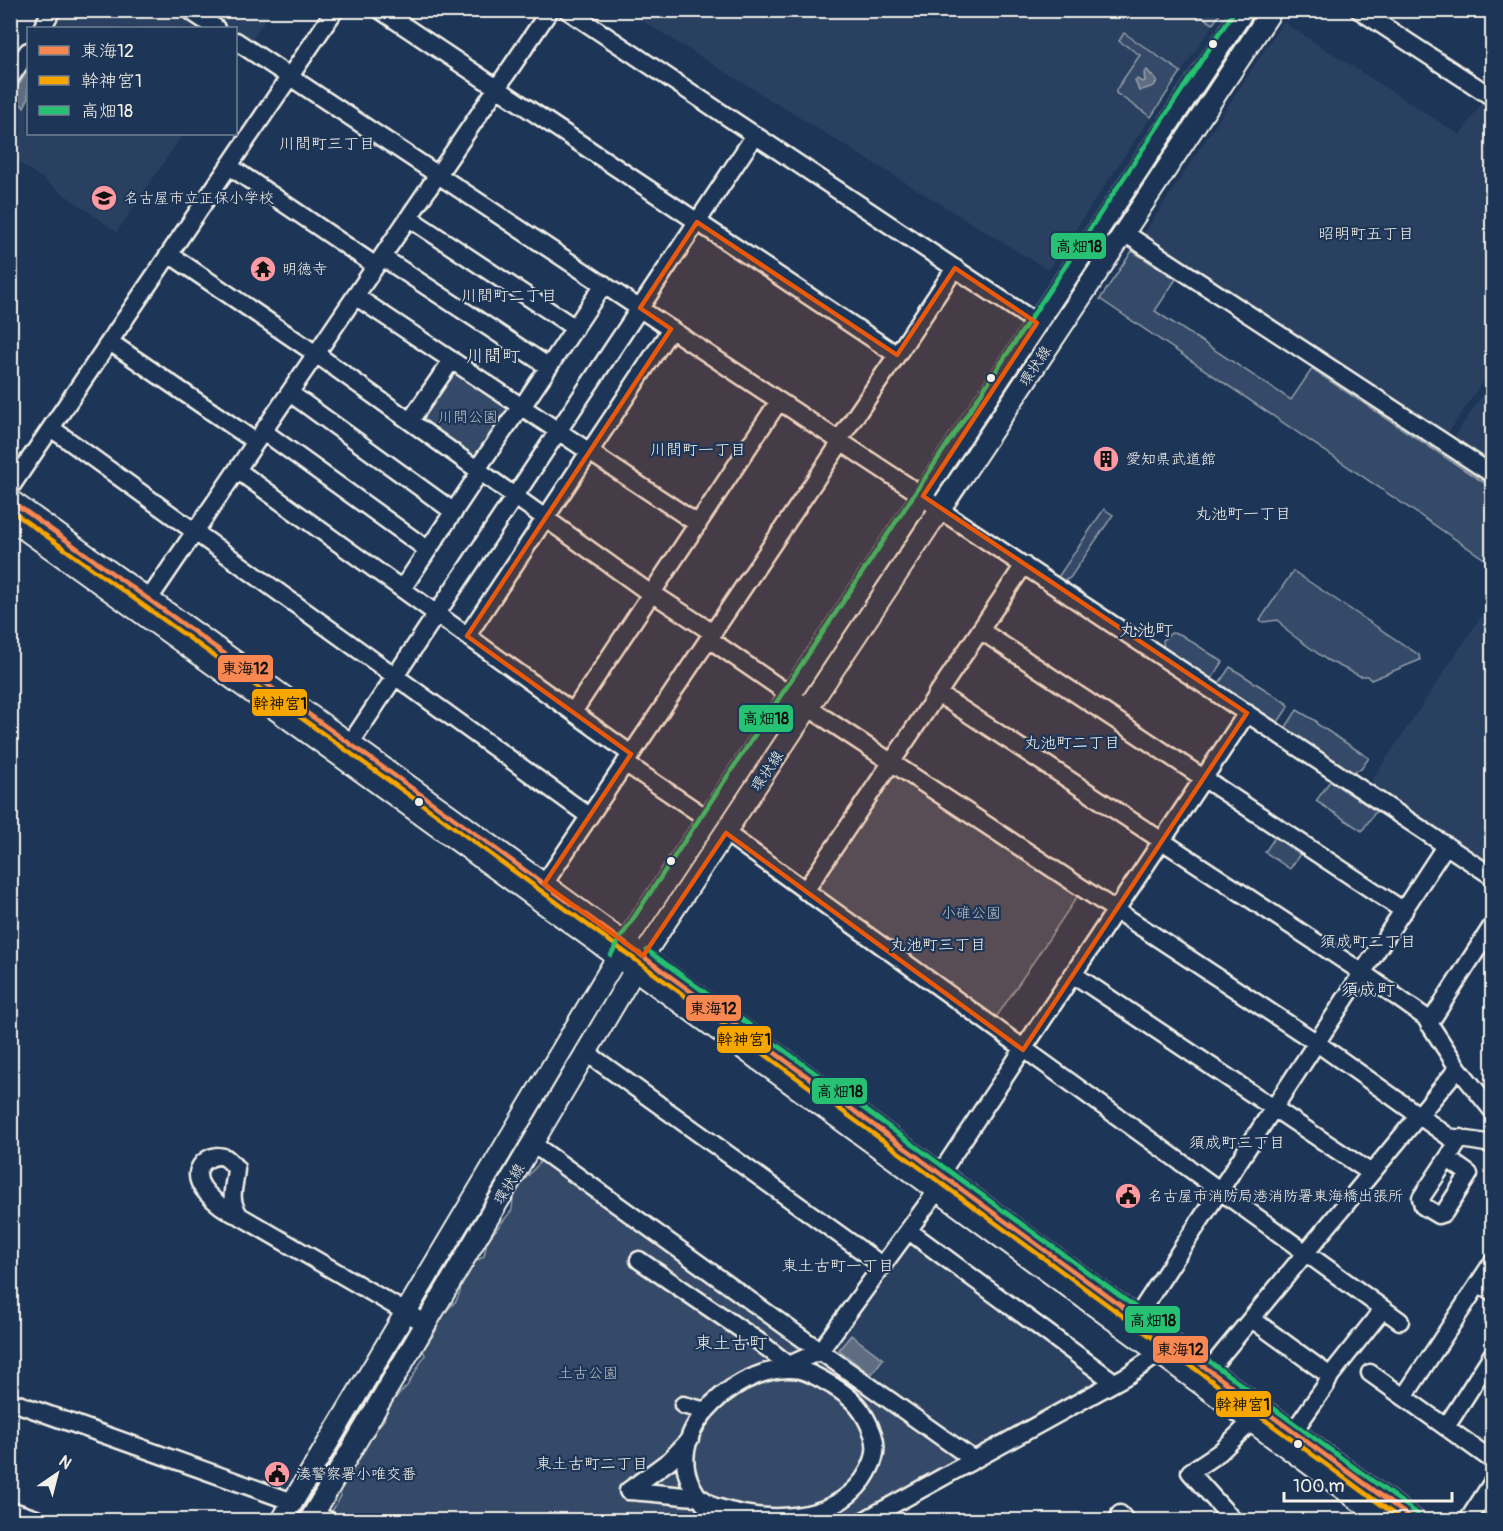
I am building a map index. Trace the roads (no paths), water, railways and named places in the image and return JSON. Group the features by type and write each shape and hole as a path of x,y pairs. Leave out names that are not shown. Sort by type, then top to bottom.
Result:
{"main road":[{"name":"環状線","path":"282,1521 622,951 1244,10"},
{"name":"環状線","path":"317,1519 426,1324 639,964 1272,10"},
{"path":"10,500 544,884 622,951"},
{"path":"10,519 341,756 622,951 939,1182 1166,1349 1251,1422 1385,1521"},
{"path":"1166,1349 1209,1370 1414,1521"}],"street":[{"path":"43,27 52,10"},
{"path":"189,10 214,27"},
{"path":"10,488 335,10"},
{"path":"380,10 897,355"},
{"path":"149,599 550,10"},
{"path":"567,10 1037,323"},
{"path":"1359,10 1385,18 1492,98"},
{"path":"237,42 1492,876"},
{"path":"10,78 27,52"},
{"path":"350,744 755,135"},
{"path":"229,166 549,367"},
{"path":"409,218 575,328"},
{"path":"1123,232 1492,474"},
{"path":"169,254 316,354 809,708 1317,1043 1449,1137 1492,1143"},
{"path":"544,884 955,268"},
{"path":"402,589 604,285"},
{"path":"355,296 698,524"},
{"path":"467,636 671,329"},
{"path":"110,342 260,436 428,550"},
{"path":"410,421 452,360"},
{"path":"290,393 453,512"},
{"path":"573,712 779,401"},
{"path":"51,428 589,816"},
{"path":"237,470 573,712 628,758 708,819"},
{"path":"805,891 1024,565"},
{"path":"980,630 1404,911"},
{"path":"938,693 1425,1017 1458,1068 1492,1110"},
{"path":"718,1521 692,1488 685,1459 694,1427 706,1411 723,1395 743,1381 788,1367 820,1351 909,1231 1023,1050 1246,713"},
{"path":"726,833 1400,1321"},
{"path":"1132,1324 1446,845"},
{"path":"1429,1024 1492,926"},
{"path":"1073,974 1371,1173"},
{"path":"587,1053 883,1266"},
{"path":"1209,1370 1458,1068"},
{"path":"1448,1159 1461,1138"},
{"path":"533,1144 974,1460"},
{"path":"240,1216 426,1324"},
{"path":"909,1231 1114,1382"},
{"path":"639,1260 758,1341 788,1367 817,1376 838,1389 863,1410 875,1440 876,1452 872,1467 855,1490 842,1500 827,1508 785,1518 734,1512 713,1507 700,1498 628,1491 670,1460 690,1439"},
{"path":"1404,1397 1486,1287 1492,1263"},
{"path":"1293,1432 1326,1386 1330,1376 1383,1309"},
{"path":"1252,1319 1330,1376"},
{"path":"865,1521 1128,1375 1166,1349"},
{"path":"1446,1427 1492,1355"},
{"path":"1370,1374 1492,1460"},
{"path":"10,1401 293,1502"},
{"path":"683,1405 706,1411"},
{"path":"1233,1521 1190,1472 1220,1452 1251,1422"},
{"path":"1468,1521 1492,1483"},
{"path":"10,1510 39,1521"}],"place":[{"name":"名古屋市立正保小学校","path":"104,198"},
{"name":"明徳寺","path":"263,269"},
{"name":"愛知県武道館","path":"1106,459"},
{"name":"名古屋市消防局港消防署東海橋出張所","path":"1128,1196"},
{"name":"湊警察署小唯交番","path":"277,1474"}],"district":[{"name":"川間町三丁目","path":"327,143"},
{"name":"昭明町五丁目","path":"1366,233"},
{"name":"川間町二丁目","path":"509,295"},
{"name":"川間町","path":"493,356"},
{"name":"川間町一丁目","path":"698,449"},
{"name":"丸池町一丁目","path":"1243,513"},
{"name":"丸池町","path":"1146,630"},
{"name":"丸池町二丁目","path":"1072,742"},
{"name":"須成町二丁目","path":"1368,941"},
{"name":"丸池町三丁目","path":"938,944"},
{"name":"須成町","path":"1368,990"},
{"name":"須成町三丁目","path":"1237,1142"},
{"name":"東土古町一丁目","path":"838,1265"},
{"name":"東土古町","path":"731,1343"},
{"name":"東土古町二丁目","path":"592,1463"}],"park label":[{"name":"川間公園","path":"468,417"},
{"name":"小碓公園","path":"971,913"},
{"name":"土古公園","path":"588,1373"}]}
